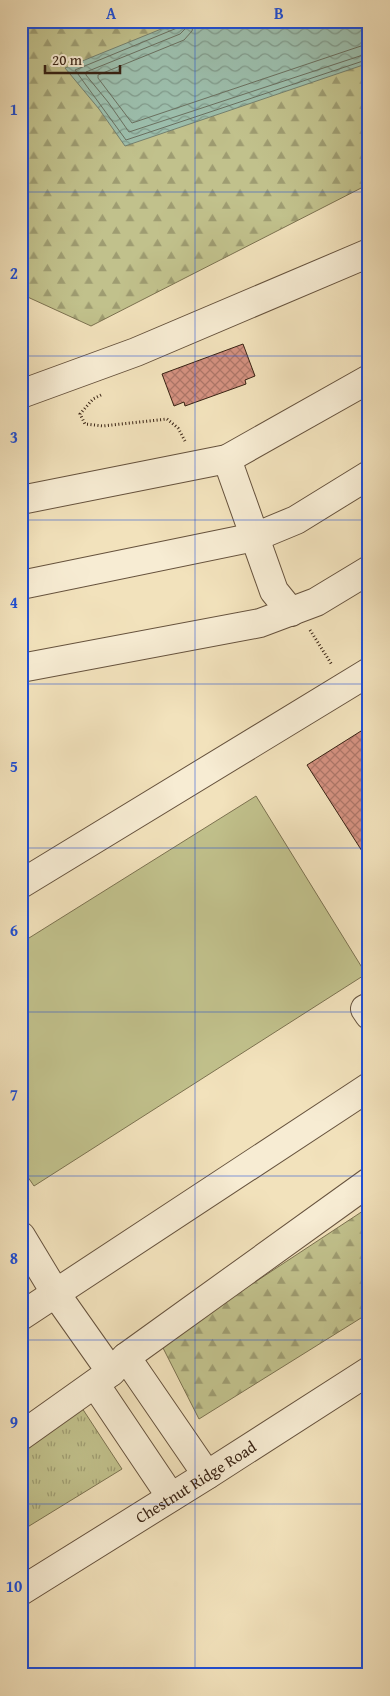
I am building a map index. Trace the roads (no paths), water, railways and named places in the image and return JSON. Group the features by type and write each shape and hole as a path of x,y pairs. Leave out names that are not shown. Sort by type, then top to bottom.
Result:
{"street":[{"path":"21,394 136,352 369,253"},
{"path":"21,500 216,461 369,379"},
{"path":"216,461 255,537 274,591 288,612"},
{"path":"21,585 255,537 296,520 369,475"},
{"path":"21,668 260,622 316,602 369,570"},
{"path":"21,884 369,672"},
{"path":"369,1007 365,1009 369,1015"},
{"path":"21,1316 369,1087"},
{"path":"21,1436 369,1182"},
{"path":"21,1236 56,1294 111,1371 207,1475"},
{"path":"111,1371 171,1496"},
{"name":"Chestnut Ridge Road","path":"21,1591 369,1371"}],"water":[{"path":"181,21 369,21 369,63 125,146 99,109 65,68"}]}
